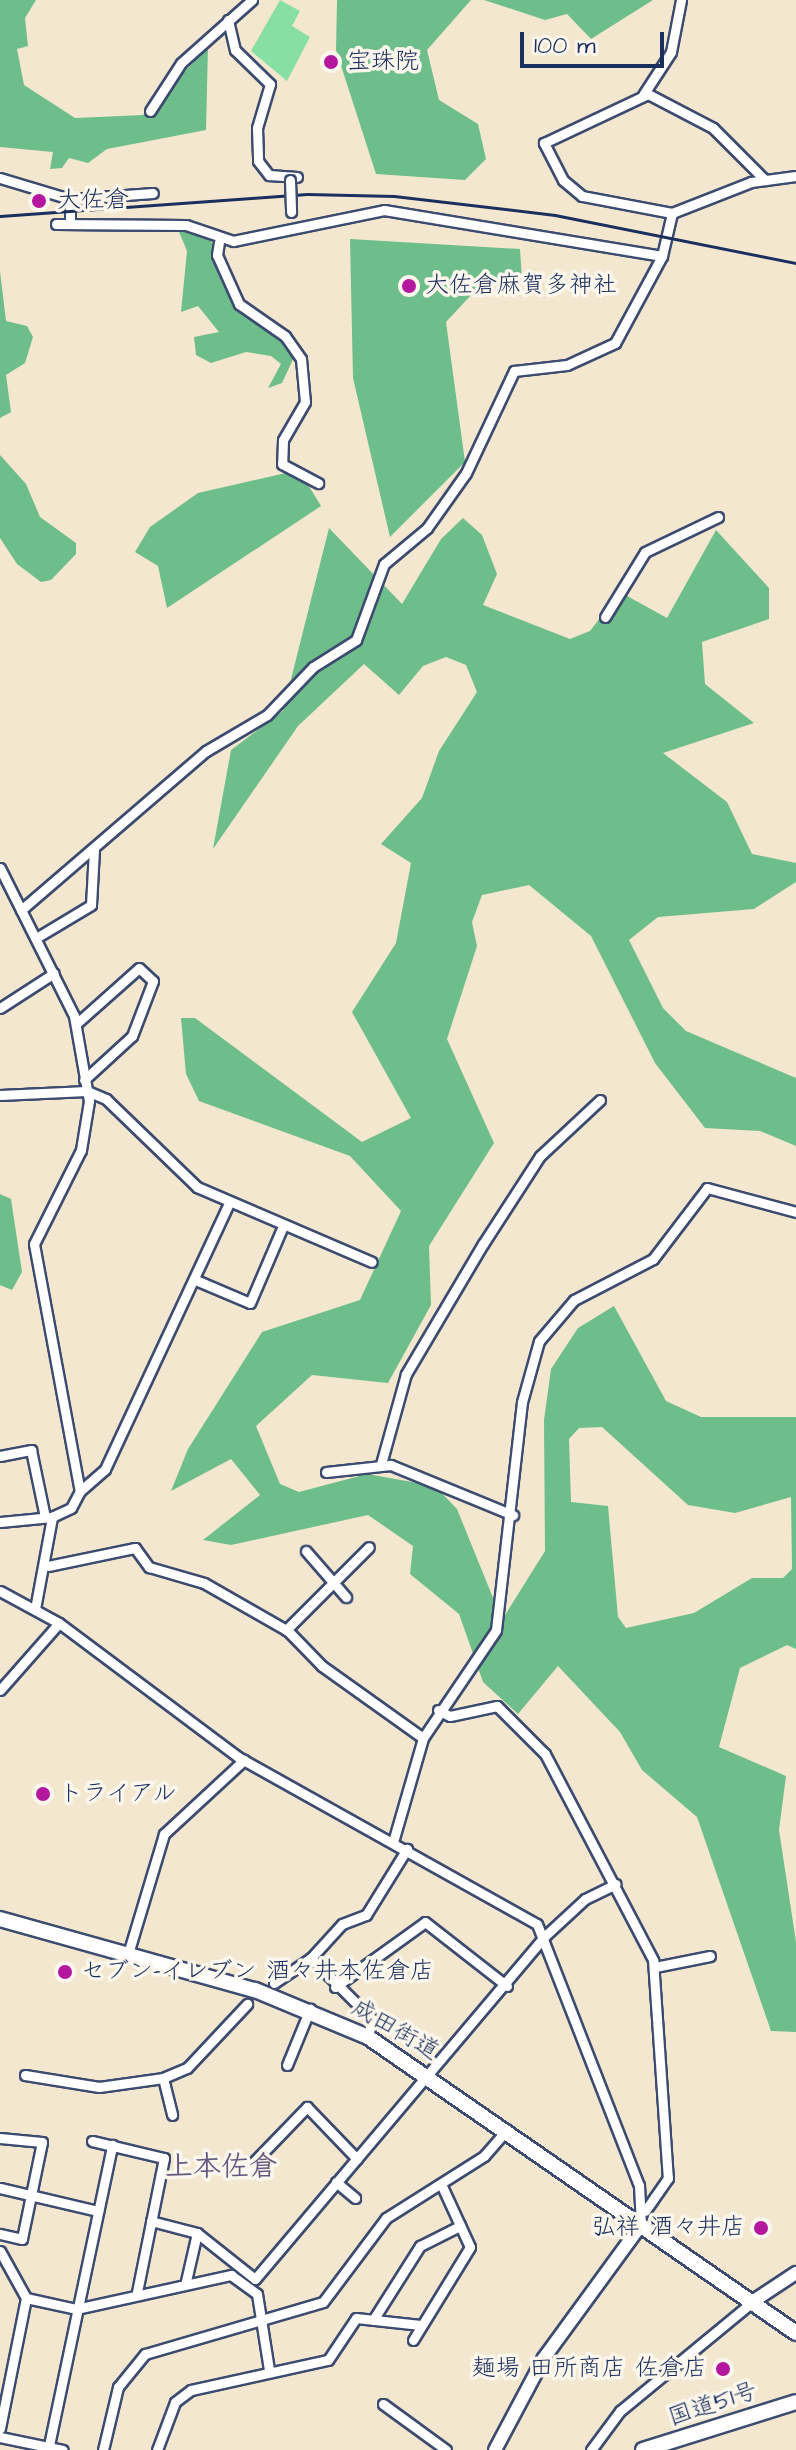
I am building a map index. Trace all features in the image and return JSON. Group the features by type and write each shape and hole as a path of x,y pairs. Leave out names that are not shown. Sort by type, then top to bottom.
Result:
{"highway":[{"name":"成田街道","path":"0,1919 310,2009 368,2037 432,2076 507,2130 643,2218 796,2333"},
{"name":"国道51号","path":"643,2450 796,2402"}],"main road":[{"path":"495,2450 544,2358 643,2218"},
{"path":"752,2302 796,2273"}],"street":[{"path":"150,111 181,63 252,0"},
{"path":"681,0 671,52 643,95 544,143 563,180 582,196 672,213 765,180 796,176"},
{"path":"228,20 235,50 270,84 257,128 258,161 265,173 293,178 292,231"},
{"path":"643,95 713,128 765,180"},
{"path":"0,178 70,199 153,193"},
{"path":"70,199 70,221"},
{"path":"56,224 70,221 186,225 219,242 292,231 384,210 662,256"},
{"path":"21,910 206,751 267,715 313,667 356,640 384,564 427,528 466,473 514,371 567,365 608,349 632,321 662,256 672,213"},
{"path":"219,242 217,255 239,304 285,336 301,359 305,402 283,440 282,464 318,483"},
{"path":"605,617 645,552 718,517"},
{"path":"36,938 91,905 94,850"},
{"path":"0,868 54,973 76,1024 87,1091 85,1139 34,1244 80,1491"},
{"path":"76,1024 136,970 153,981 132,1036 84,1080"},
{"path":"0,1008 54,973"},
{"path":"0,1095 87,1091 106,1099 175,1171 229,1203 372,1262"},
{"path":"381,1464 406,1374 483,1244 540,1156 600,1100"},
{"path":"393,1842 423,1738 438,1710 496,1630 513,1515 528,1371 556,1318 594,1287 653,1259 707,1188 796,1212"},
{"path":"0,1522 48,1517 71,1508 80,1491 105,1469 198,1281 229,1203"},
{"path":"198,1281 250,1303 283,1226"},
{"path":"0,1456 31,1450 48,1517 48,1566 35,1609"},
{"path":"326,1472 345,1475 381,1464 513,1515"},
{"path":"286,1630 330,1579 369,1547"},
{"path":"48,1566 135,1548 149,1567 204,1583 286,1630 334,1675 423,1738"},
{"path":"306,1551 346,1597"},
{"path":"0,1591 59,1623 244,1760 520,1910 546,1935 643,2218"},
{"path":"0,1690 59,1623"},
{"path":"438,1710 450,1716 505,1709 546,1756 616,1884 655,1967 668,2178 643,2218"},
{"path":"128,1954 164,1834 244,1760"},
{"path":"274,1983 311,1958 342,1924 366,1915 407,1849"},
{"path":"151,2221 197,2233 255,2279 336,2182 432,2076 546,1935 585,1899 616,1884"},
{"path":"335,1987 425,1922 507,1986"},
{"path":"655,1967 710,1956"},
{"path":"311,1958 335,1987 372,2019 368,2037"},
{"path":"25,2075 99,2087 163,2078 198,2059 247,2004"},
{"path":"287,2065 310,2009"},
{"path":"163,2078 172,2115"},
{"path":"248,2168 307,2107 357,2159"},
{"path":"103,2450 118,2387 145,2354 323,2302 386,2218 442,2186 507,2130"},
{"path":"0,2138 42,2142 22,2239 0,2234"},
{"path":"92,2141 164,2158 137,2292"},
{"path":"48,2448 112,2145"},
{"path":"336,2182 355,2198"},
{"path":"413,2340 470,2247 442,2186"},
{"path":"0,2188 98,2211"},
{"path":"373,2320 420,2246 460,2226"},
{"path":"186,2281 197,2233"},
{"path":"0,2251 26,2298 0,2428"},
{"path":"26,2298 76,2309 186,2281 231,2275 257,2294 269,2370"},
{"path":"591,2450 620,2411 752,2302"},
{"path":"157,2450 175,2402 191,2390 269,2370 328,2360 356,2318 421,2325"},
{"path":"383,2404 446,2450"},
{"path":"0,2437 63,2450"}],"green space":[{"path":"0,0 36,0 25,18 28,46 17,49 24,85 75,118 143,115 208,47 206,130 107,149 88,163 69,158 62,168 50,169 53,152 0,147"},
{"path":"280,0 300,11 292,26 310,37 287,81 251,51"},
{"path":"337,0 471,0 427,50 439,100 478,124 486,159 465,180 376,174 336,50"},
{"path":"484,0 653,0 591,39 567,14 545,20"},
{"path":"177,227 211,241 236,306 296,353 282,383 268,388 281,364 271,356 246,352 211,363 196,355 194,337 219,332 198,306 181,312 187,251"},
{"path":"350,239 520,249 522,280 487,278 446,322 465,462 390,537 353,378"},
{"path":"0,271 6,321 27,326 33,337 25,363 6,375 11,412 0,418"},
{"path":"0,455 26,484 40,517 76,543 76,554 51,580 41,582 17,564 0,538"},
{"path":"299,470 321,506 167,608 158,566 135,552 150,527 198,493"},
{"path":"463,518 482,535 497,574 483,605 570,639 590,631 620,592 667,618 716,530 769,588 769,619 702,642 705,684 754,723 663,753 727,802 752,854 796,863 796,882 754,909 658,917 629,940 663,1008 686,1031 796,1078 796,1146 760,1131 705,1128 655,1063 591,936 529,885 482,895 472,922 477,946 447,1039 494,1143 429,1246 431,1305 388,1383 312,1375 256,1426 280,1484 299,1492 367,1474 435,1486 457,1509 502,1620 545,1551 544,1420 551,1369 578,1328 614,1306 666,1401 701,1417 796,1417 796,1649 787,1645 740,1668 719,1747 786,1776 779,1830 796,1942 796,2032 771,2031 697,1817 642,1770 620,1732 558,1666 518,1714 483,1682 459,1614 410,1574 413,1546 368,1515 231,1545 203,1540 260,1495 231,1459 171,1491 188,1449 262,1332 360,1300 401,1211 350,1156 199,1101 186,1074 181,1018 195,1018 362,1142 411,1118 352,1012 396,943 411,863 381,844 422,798 439,751 477,692 466,665 446,657 423,666 399,695 364,664 298,726 213,849 231,750 283,711 329,528 402,604 441,539","holes":["602,1427 688,1505 735,1513 791,1497 792,1569 783,1578 752,1578 694,1613 626,1628 618,1617 608,1506 571,1502 569,1439 579,1428"]},
{"path":"0,1194 11,1199 22,1272 12,1290 0,1285"}],"railway":[{"path":"0,216 307,194 394,196 555,215 796,263"}],"place":[{"name":"宝珠院","path":"331,62"},
{"name":"大佐倉","path":"39,201"},
{"name":"大佐倉麻賀多神社","path":"409,286"},
{"name":"トライアル","path":"43,1794"},
{"name":"セブン-イレブン 酒々井本佐倉店","path":"65,1972"},
{"name":"弘祥 酒々井店","path":"761,2228"},
{"name":"麺場 田所商店 佐倉店","path":"723,2369"}],"district":[{"name":"上本佐倉","path":"221,2167"}]}
